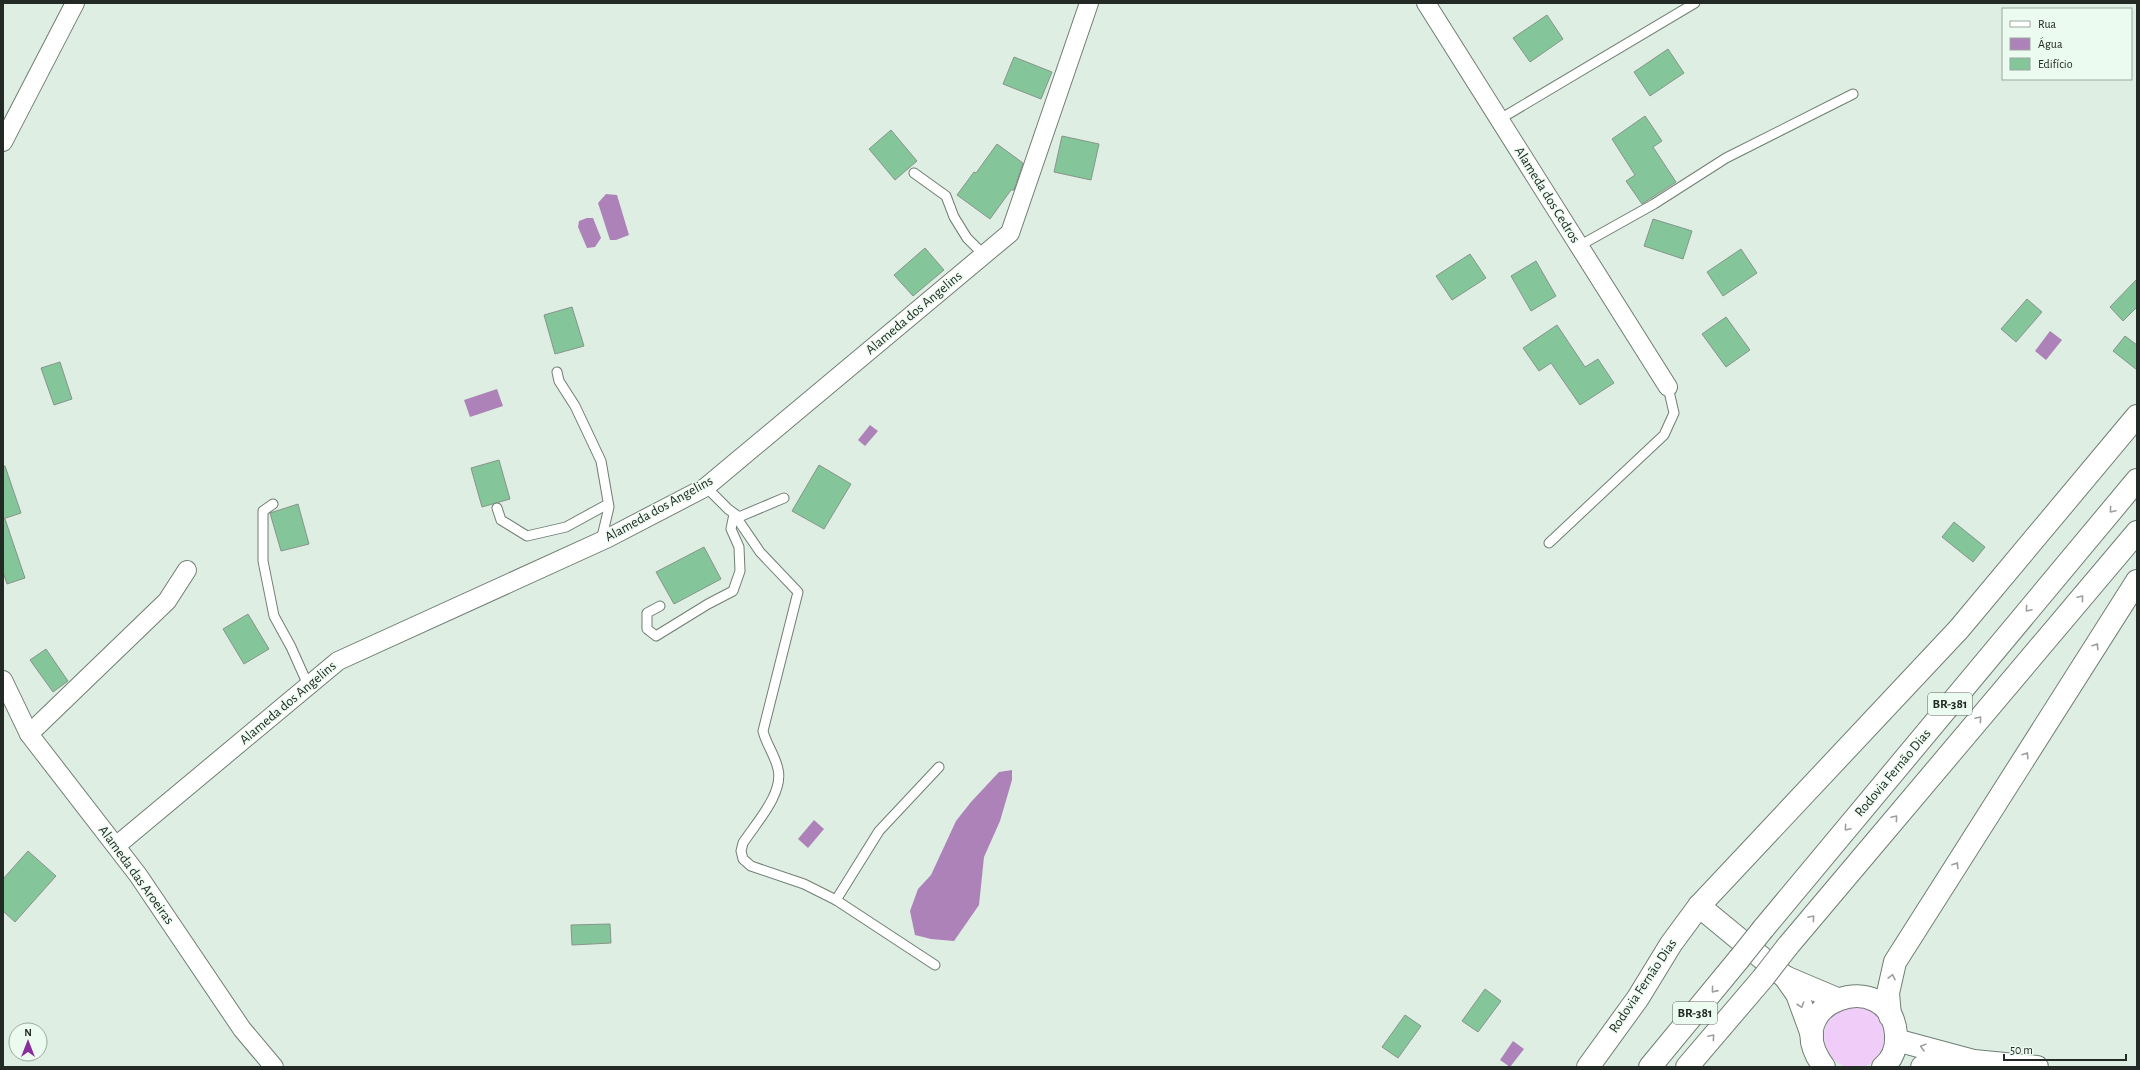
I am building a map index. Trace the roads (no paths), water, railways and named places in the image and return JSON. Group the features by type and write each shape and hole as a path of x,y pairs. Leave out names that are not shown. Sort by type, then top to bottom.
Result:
{"main road":[{"name":"Rodovia Fernão Dias","path":"1588,1067 1638,998 1671,944 1699,906 1959,629 2137,416"},
{"name":"Rodovia Fernão Dias","path":"1650,1067 1739,960 1762,929 2137,480"},
{"name":"BR-381","path":"1687,1067 1762,978 1786,947 2137,532"},
{"path":"1890,1016 1888,993 1895,962 2137,581"},
{"path":"1699,906 1785,977 1797,994 1812,1035 1813,1047 1817,1058 1824,1067"},
{"path":"1785,977 1837,999"},
{"path":"1812,1035 1819,1014 1827,1005 1837,999 1848,995 1861,996 1872,1000 1882,1006 1890,1016 1895,1027 1896,1040 1894,1052 1883,1067"},
{"path":"1896,1040 1974,1061 2037,1067"},
{"path":"1922,1067 1974,1061"}],"street":[{"path":"3,142 75,3"},
{"name":"Alameda dos Angelins","path":"116,846 338,661 601,541 706,487 1010,233 1089,3"},
{"name":"Alameda dos Cedros","path":"1426,3 1668,387"},
{"path":"29,734 167,601 187,570"},
{"name":"Alameda das Aroeiras","path":"3,680 29,734 162,908 242,1029 274,1067"}],"lane":[{"path":"1500,120 1695,3"},
{"path":"1579,246 1654,204 1726,158 1853,94"},
{"path":"914,173 946,196 954,217 967,238 984,255"},
{"path":"557,372 559,381 575,406 601,461 608,504 601,541"},
{"path":"1549,543 1664,435 1674,413 1668,387"},
{"path":"706,487 734,514 760,552 798,592 763,731 766,743 778,767 780,779 778,789 743,843 741,851 743,859 751,866 804,884 836,900 934,965"},
{"path":"734,514 739,516 784,498"},
{"path":"273,504 263,511 263,561 274,616 291,647 308,685"},
{"path":"497,508 502,520 527,536 566,527 608,504"},
{"path":"660,606 647,613 647,630 656,636 708,604 733,591 740,571 739,547 731,529 734,514"},
{"path":"836,900 879,831 939,767"}],"water":[{"path":"606,194 617,195 629,235 616,240 610,240 598,203"},
{"path":"587,218 593,218 601,238 595,247 587,248 578,227 579,221"},
{"path":"2050,331 2062,340 2046,360 2035,351"},
{"path":"497,389 503,406 470,417 464,400"},
{"path":"870,425 878,431 865,446 858,440"},
{"path":"1012,770 1012,780 1000,821 984,857 979,905 954,941 931,939 915,935 910,911 918,889 931,875 956,821 971,802 999,772"},
{"path":"814,820 824,829 808,848 798,839"},
{"path":"1513,1041 1524,1049 1510,1067 1500,1060"}]}
